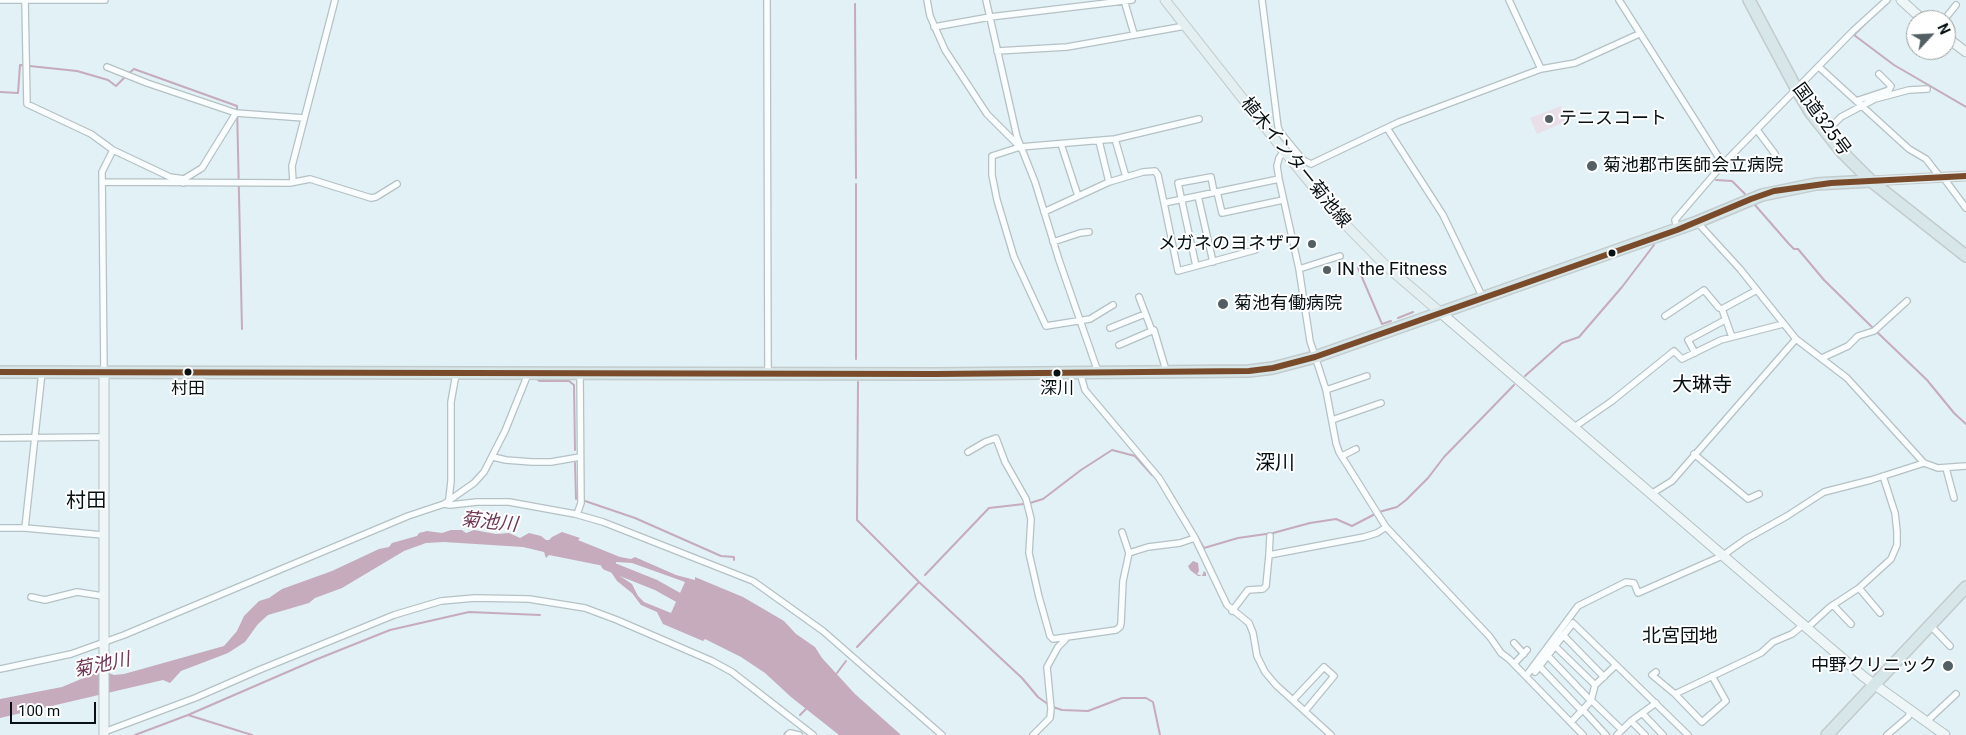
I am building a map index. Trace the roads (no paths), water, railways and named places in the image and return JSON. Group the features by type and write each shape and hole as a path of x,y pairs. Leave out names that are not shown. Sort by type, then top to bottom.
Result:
{"highway":[{"name":"国道325号","path":"1748,0 1797,90 1825,132 1871,181 1966,256"},
{"path":"0,372 935,374 1249,371 1273,368 1315,357 1676,230 1774,191 1816,184 1871,181"},
{"path":"1827,735 1930,625 1965,592"}],"main road":[{"name":"植木インター菊池線","path":"1165,0 1319,196 1357,237 1441,313"},
{"path":"1871,181 1966,176"}],"street":[{"path":"0,0 105,0"},
{"path":"25,0 27,104 91,134 113,150 170,177 184,181"},
{"path":"293,182 292,166 335,0"},
{"path":"767,0 768,373"},
{"path":"927,0 934,26 945,50 987,114 1020,147"},
{"path":"986,0 1020,147 1035,182 1098,372"},
{"path":"1124,0 1134,34"},
{"path":"934,26 990,17 1132,0"},
{"path":"1262,0 1280,132 1276,142"},
{"path":"1508,0 1542,69"},
{"path":"1619,0 1723,164"},
{"path":"1676,230 1675,220 1723,164 1853,31 1887,0"},
{"path":"1901,0 1912,10"},
{"path":"1952,10 1956,5"},
{"path":"997,51 1067,46 1185,26"},
{"path":"1280,132 1303,160 1311,164 1386,128 1498,84 1542,69 1575,64 1639,34"},
{"path":"107,67 147,83 236,112 304,118"},
{"path":"1819,67 1909,149 1926,159 1966,208"},
{"path":"1825,132 1858,103 1889,90 1891,86 1879,74"},
{"path":"1858,103 1909,90 1927,89"},
{"path":"184,181 202,168 236,112"},
{"path":"1113,305 1098,316 1090,319 1080,319 1046,326 1014,257 997,200 992,156 1020,147 1115,139 1199,119"},
{"path":"1386,128 1443,214 1484,298"},
{"path":"1757,130 1775,154"},
{"path":"1115,139 1126,177"},
{"path":"1099,141 1110,182"},
{"path":"1061,144 1078,196"},
{"path":"113,150 102,172 104,734 394,615 441,601 475,598 529,599 585,608 617,620 712,661 732,672 813,735"},
{"path":"1284,151 1279,158 1277,166 1279,179 1299,269 1310,341 1326,390 1336,443 1342,456 1386,527 1490,637 1501,653 1583,735"},
{"path":"1044,212 1110,182 1155,171 1158,175 1178,270 1256,250"},
{"path":"1196,266 1178,183 1211,177 1222,213 1283,200"},
{"path":"103,182 293,182 310,179 371,198 397,184"},
{"path":"1164,203 1279,179"},
{"path":"1198,196 1212,262"},
{"path":"1697,222 1740,269 1796,340 1847,378 1924,463 1938,468 1966,466"},
{"path":"1054,242 1080,233 1089,232"},
{"path":"1299,269 1340,256"},
{"path":"1665,316 1704,290 1722,309 1732,337"},
{"path":"1722,309 1757,290"},
{"path":"1139,297 1152,331 1154,330 1165,372"},
{"path":"1822,358 1848,346 1858,336 1874,331 1907,301"},
{"path":"1441,313 1874,685 1945,735"},
{"path":"1110,328 1145,314"},
{"path":"1695,353 1688,340 1725,320"},
{"path":"1573,428 1612,401 1674,350 1682,359 1721,340 1783,324"},
{"path":"1119,345 1152,331"},
{"path":"1651,494 1672,481 1796,340"},
{"path":"25,528 42,372"},
{"path":"1080,373 1085,390 1155,473 1195,538 1226,605 1246,620 1251,627 1257,656 1265,672 1331,735"},
{"path":"449,498 451,481 451,402 456,374"},
{"path":"444,504 449,498 463,492 484,472 493,457 528,374"},
{"path":"577,514 581,503 580,374"},
{"path":"1326,390 1366,376"},
{"path":"1332,420 1381,403"},
{"path":"0,438 103,437"},
{"path":"968,452 996,438 1005,462 1028,505 1031,519 1029,553 1050,636 1056,640 1113,631 1120,627 1123,581 1129,553 1122,532"},
{"path":"1342,456 1356,449"},
{"path":"1694,454 1748,499 1759,494"},
{"path":"493,457 506,460 551,462 580,457"},
{"path":"1527,678 1578,606 1626,582 1634,583 1638,593 1722,556 1746,539 1824,492 1924,463"},
{"path":"1946,468 1954,498"},
{"path":"1675,694 1761,653 1773,642 1805,627 1858,588 1891,559 1897,545 1895,513 1883,476"},
{"path":"0,669 54,658 124,635 408,516 444,504 509,502 577,514 603,522 753,581 823,631 942,735"},
{"path":"1269,555 1364,537 1377,533 1386,527"},
{"path":"0,528 25,528 103,535"},
{"path":"1232,611 1248,590 1263,589 1266,586 1270,536"},
{"path":"1129,553 1148,547 1180,543 1195,538"},
{"path":"1858,588 1880,613"},
{"path":"31,597 45,600 77,592 103,596"},
{"path":"1833,605 1851,624"},
{"path":"1527,678 1539,666 1573,623 1688,735"},
{"path":"1930,625 1950,646"},
{"path":"1563,635 1604,677"},
{"path":"1033,735 1048,721 1051,706 1047,667 1058,646 1067,638"},
{"path":"1514,643 1526,652 1514,664"},
{"path":"1555,646 1595,685"},
{"path":"1548,655 1621,733 1631,721 1656,703"},
{"path":"1571,722 1591,700 1595,685 1616,665"},
{"path":"1539,666 1606,735"},
{"path":"1293,700 1324,667 1334,676 1305,711"},
{"path":"1652,675 1675,694 1702,722 1726,701 1712,676"},
{"path":"1926,722 1956,694"},
{"path":"1887,735 1912,712"},
{"path":"1642,713 1663,735"},
{"path":"1631,721 1645,735"},
{"path":"788,735 790,733 799,735"}],"waterway":[{"path":"855,4 856,178"},
{"path":"1868,21 1854,35 1894,65 1966,107"},
{"path":"0,92 18,93 20,65 77,71 108,80 116,86 125,77"},
{"path":"128,74 134,69 237,106 242,329"},
{"path":"1716,180 1732,181 1745,194"},
{"path":"856,184 856,359"},
{"path":"1755,205 1789,244 1794,249 1798,249 1824,280 1873,328"},
{"path":"1525,376 1562,343 1579,337 1622,287 1654,245"},
{"path":"1358,268 1382,324 1391,321"},
{"path":"1398,318 1413,312"},
{"path":"1877,332 1927,380 1954,413 1966,424"},
{"path":"538,380 569,381 574,385 575,450"},
{"path":"858,382 857,520 919,582 1022,678 1038,697 1049,705"},
{"path":"1379,512 1397,507 1406,500 1428,478 1444,457 1514,385"},
{"path":"1030,503 1043,499 1081,470 1112,450 1135,456 1152,475"},
{"path":"575,463 576,499"},
{"path":"1166,484 1204,548 1238,538 1273,533 1310,523 1336,519 1352,526 1375,514"},
{"path":"585,501 635,518 721,556 734,557 734,560"},
{"path":"925,575 989,508 1024,504"},
{"name":"菊池川","path":"606,565 656,585 690,604"},
{"path":"857,647 919,582"},
{"path":"135,735 188,715 390,630 469,612 540,615"},
{"path":"837,673 846,661"},
{"path":"1053,707 1062,710 1088,711 1122,698 1146,698 1153,702 1160,735"},
{"path":"800,715 808,707"},
{"path":"188,715 252,735"}],"place":[{"name":"テニスコート","path":"1549,119"},
{"name":"菊池郡市医師会立病院","path":"1592,166"},
{"name":"メガネのヨネザワ","path":"1312,244"},
{"name":"IN the Fitness","path":"1327,270"},
{"name":"菊池有働病院","path":"1223,304"},
{"name":"村田","path":"188,372"},
{"name":"深川","path":"1057,373"},
{"name":"中野クリニック","path":"1948,666"}],"district":[{"name":"大琳寺","path":"1702,386"},
{"name":"深川","path":"1275,464"},
{"name":"村田","path":"86,502"},
{"name":"北宮団地","path":"1680,637"}]}
